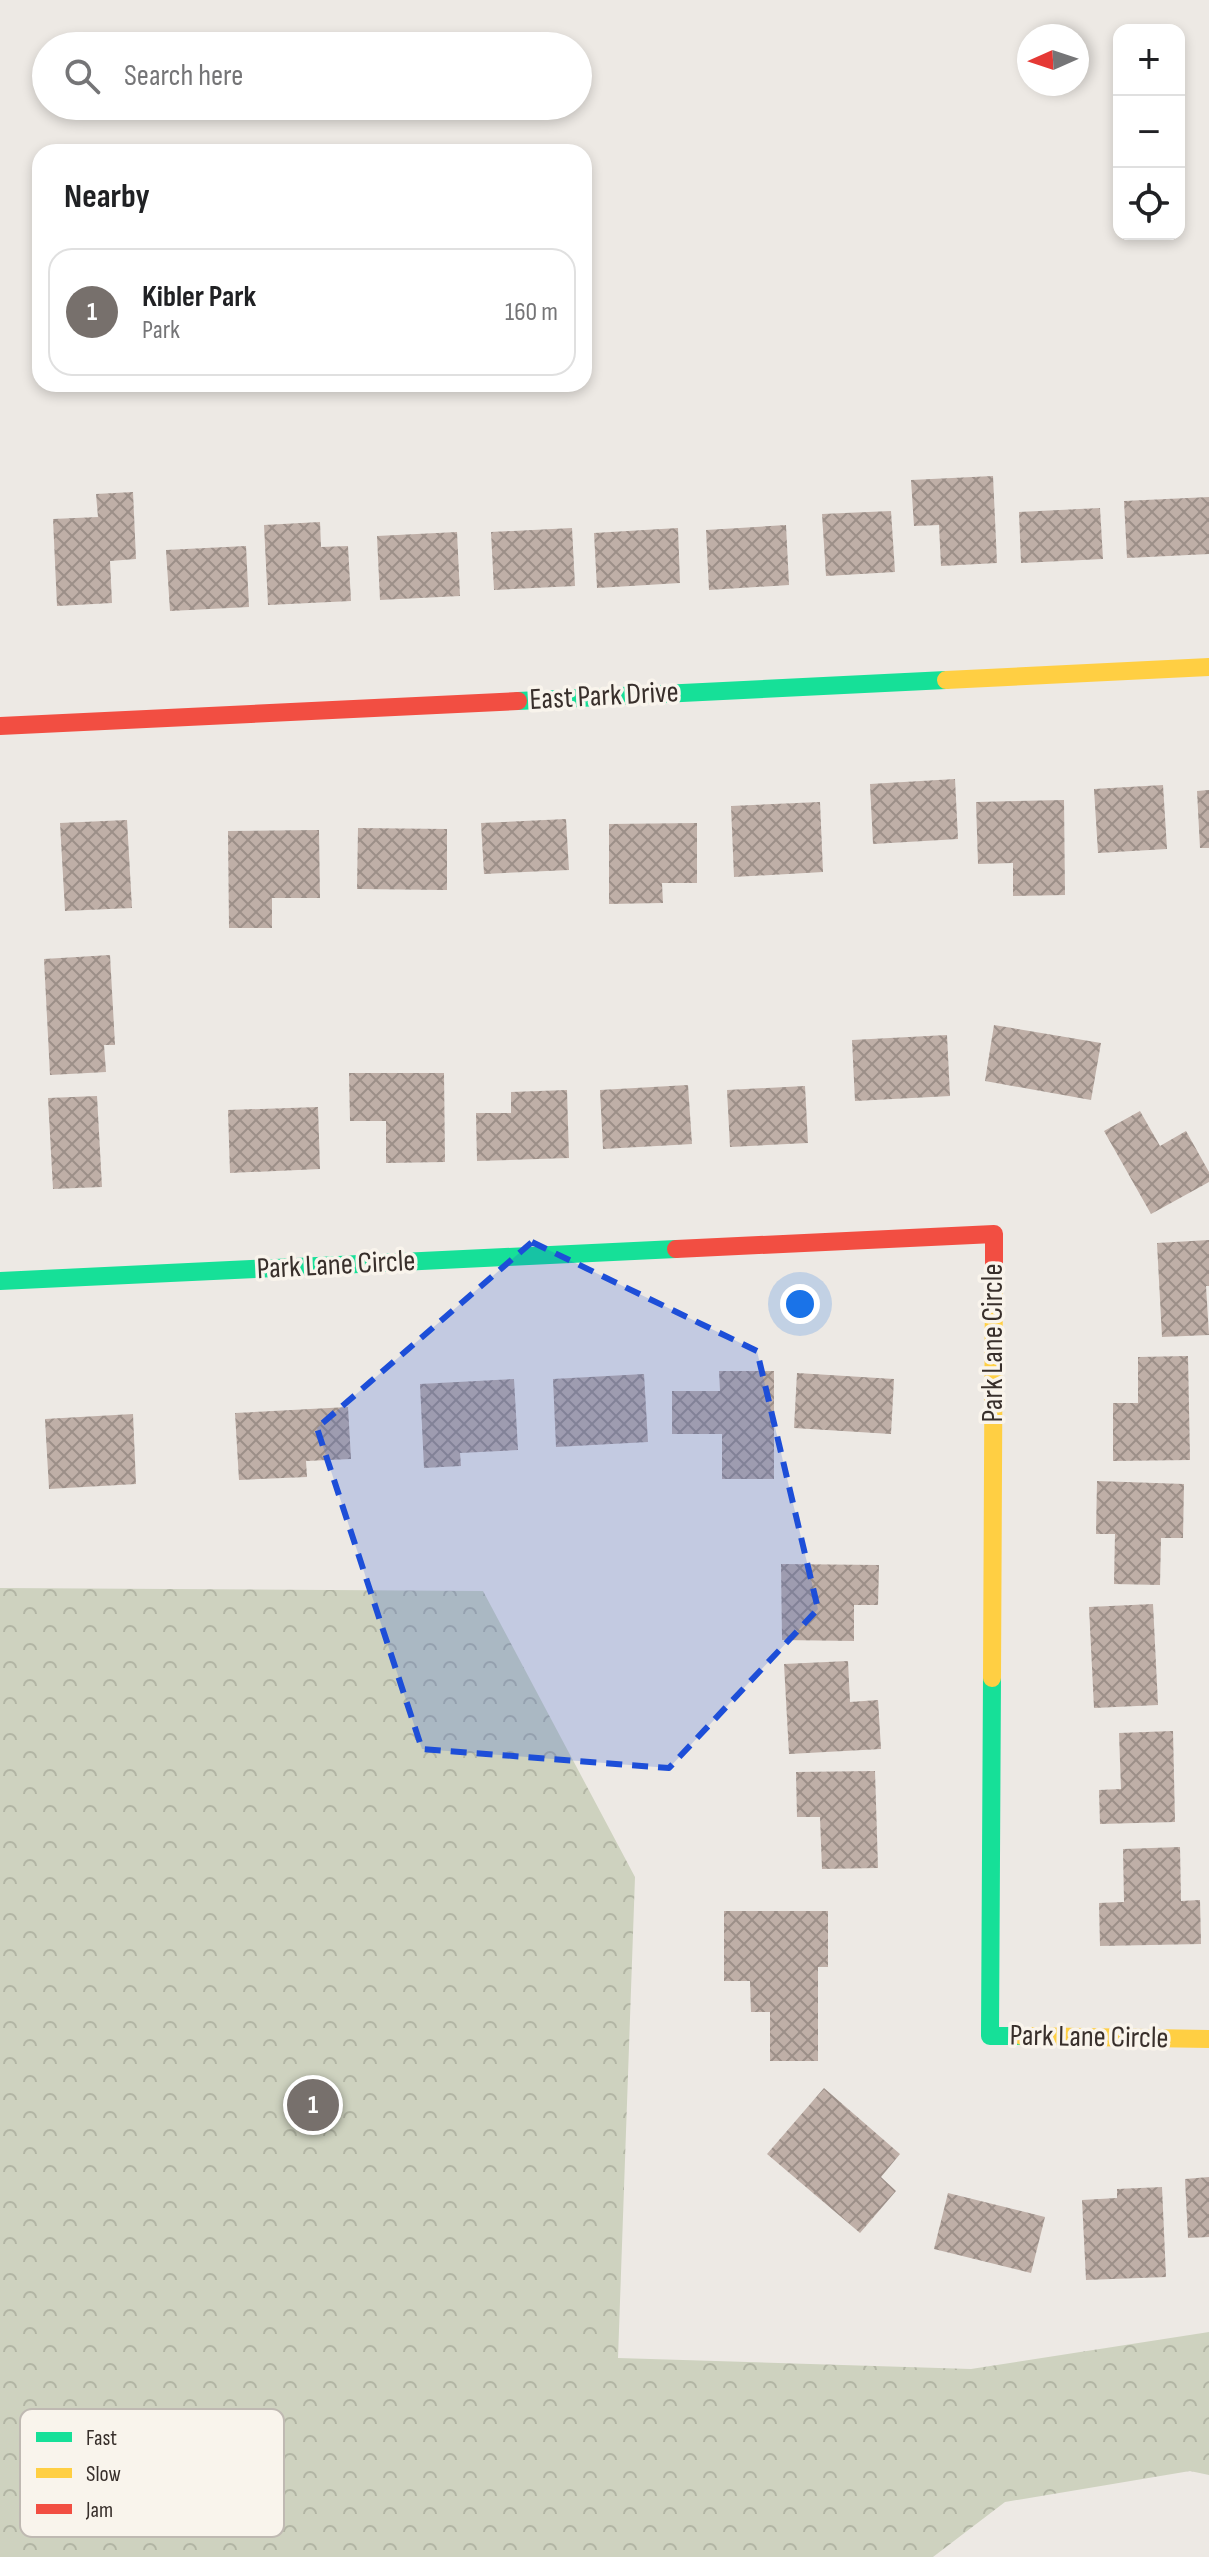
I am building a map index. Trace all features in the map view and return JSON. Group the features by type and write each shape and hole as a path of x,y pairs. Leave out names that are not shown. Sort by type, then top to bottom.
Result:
{"street":[{"name":"East Park Drive","path":"0,726 1209,667"},
{"name":"Park Lane Circle","path":"0,1281 994,1234 990,2036 1209,2039"}],"highlighted area":[{"path":"532,1242 757,1351 818,1609 669,1768 422,1749 317,1428"}],"green space":[{"path":"0,1588 483,1591 635,1877 618,2358 971,2369 1209,2332 1209,2475 1190,2471 1005,2502 933,2557 0,2557"}],"building":[{"path":"993,476 997,563 941,566 939,525 914,526 911,480"},
{"path":"133,492 136,559 110,561 112,603 57,606 53,519 98,517 96,494"},
{"path":"1209,497 1209,554 1127,558 1124,501"},
{"path":"1100,508 1103,559 1021,563 1019,512"},
{"path":"891,511 895,572 826,576 822,514"},
{"path":"320,522 321,547 348,546 351,601 268,605 264,525"},
{"path":"786,525 789,585 709,590 706,530"},
{"path":"572,528 575,586 494,590 491,532"},
{"path":"678,528 680,583 597,588 594,533"},
{"path":"457,532 460,596 380,600 377,536"},
{"path":"246,546 249,607 170,611 166,550"},
{"path":"955,779 958,839 873,844 870,784"},
{"path":"1163,785 1167,849 1098,853 1094,789"},
{"path":"1209,790 1209,848 1200,848 1197,791"},
{"path":"1064,800 1065,895 1013,896 1013,863 978,864 976,802"},
{"path":"820,802 823,872 734,877 731,806"},
{"path":"566,819 569,870 484,874 481,823"},
{"path":"127,820 132,908 65,911 60,823"},
{"path":"697,823 697,883 662,883 663,903 609,904 609,824"},
{"path":"358,828 447,829 447,890 357,889"},
{"path":"319,830 320,898 272,898 272,928 229,928 228,831"},
{"path":"110,955 115,1045 104,1045 106,1072 50,1075 44,959"},
{"path":"994,1025 1101,1043 1091,1100 985,1081"},
{"path":"947,1035 950,1096 855,1101 852,1040"},
{"path":"349,1073 444,1073 445,1162 386,1163 386,1121 350,1121"},
{"path":"688,1085 692,1144 603,1149 600,1090"},
{"path":"805,1086 808,1143 730,1147 727,1090"},
{"path":"567,1090 569,1158 477,1161 476,1113 511,1113 511,1092"},
{"path":"97,1096 102,1187 53,1189 48,1098"},
{"path":"318,1107 320,1169 230,1173 228,1110"},
{"path":"1140,1111 1160,1146 1186,1131 1209,1172 1209,1182 1151,1214 1104,1131"},
{"path":"1209,1240 1209,1286 1206,1286 1209,1335 1162,1337 1157,1243"},
{"path":"1188,1356 1190,1460 1113,1461 1113,1403 1138,1403 1138,1357"},
{"path":"719,1371 774,1371 774,1479 722,1479 722,1434 672,1434 672,1391 720,1391"},
{"path":"797,1373 894,1379 891,1434 794,1428"},
{"path":"644,1374 648,1442 556,1447 553,1379"},
{"path":"514,1379 518,1450 460,1453 461,1466 424,1468 420,1384"},
{"path":"348,1407 351,1459 306,1461 307,1477 239,1480 235,1413"},
{"path":"133,1414 136,1484 49,1489 45,1419"},
{"path":"1097,1481 1184,1484 1183,1538 1161,1538 1160,1585 1114,1584 1115,1534 1096,1534"},
{"path":"781,1564 879,1565 878,1605 854,1605 854,1641 782,1640"},
{"path":"1153,1604 1158,1705 1094,1708 1089,1607"},
{"path":"848,1661 850,1702 878,1700 881,1749 789,1754 784,1664"},
{"path":"1173,1731 1175,1822 1100,1824 1099,1790 1121,1789 1119,1733"},
{"path":"875,1771 878,1868 822,1869 820,1817 797,1817 796,1772"},
{"path":"1180,1847 1181,1901 1200,1900 1201,1944 1100,1946 1099,1903 1124,1902 1123,1849"},
{"path":"724,1911 828,1911 828,1967 818,1967 818,2061 770,2061 770,2012 751,2012 750,1981 724,1981"},
{"path":"824,2088 900,2154 881,2177 896,2191 860,2233 767,2154"},
{"path":"1209,2177 1209,2237 1188,2238 1185,2179"},
{"path":"1162,2187 1166,2277 1086,2280 1082,2200 1117,2198 1117,2189"},
{"path":"948,2193 1045,2217 1031,2273 934,2249"}],"traffic: fast":[{"path":"518,701 946,680"},
{"path":"0,1281 676,1249"},
{"path":"992,1678 990,2036 1022,2036"}],"traffic: slow":[{"path":"946,680 1209,667"},
{"path":"992,1678 994,1265"},
{"path":"1022,2036 1209,2039"}],"traffic: jam":[{"path":"0,726 518,701"},
{"path":"676,1249 994,1234 994,1265"}],"place":[{"name":"Kibler Park","path":"313,2105"}]}
